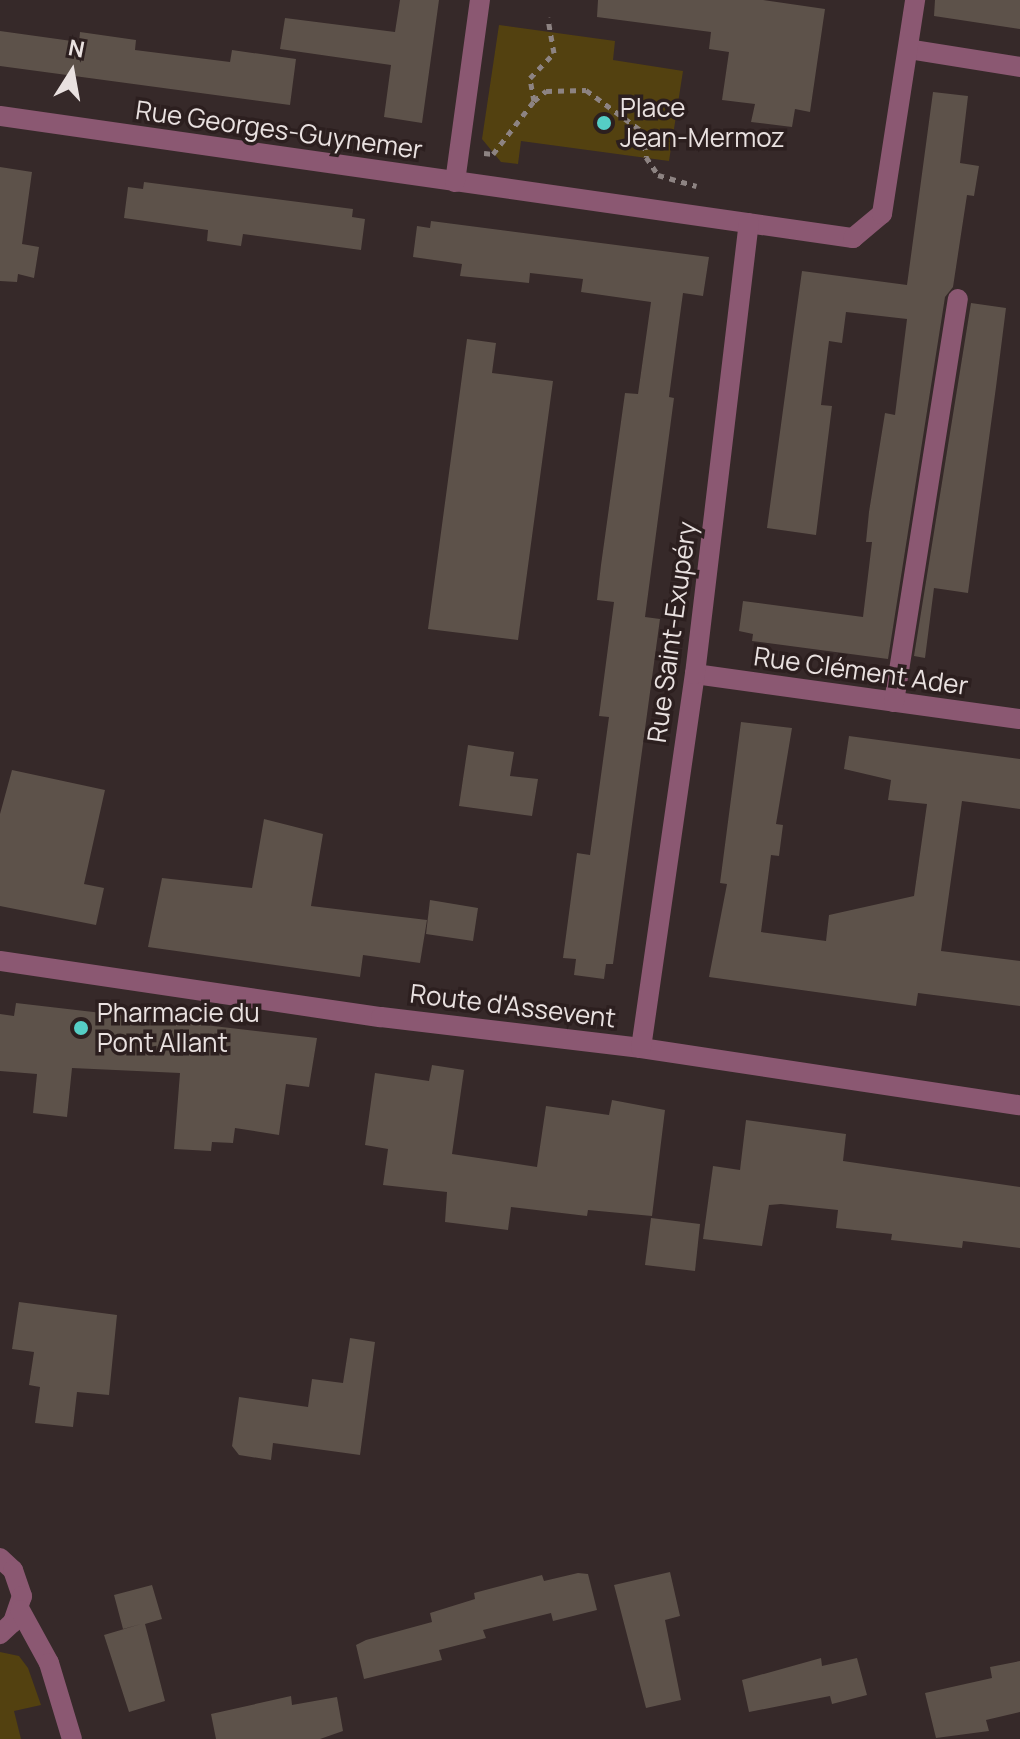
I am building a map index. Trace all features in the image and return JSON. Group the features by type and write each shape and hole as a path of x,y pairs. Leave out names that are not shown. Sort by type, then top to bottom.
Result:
{"street":[{"path":"480,0 455,182 853,238 882,214 915,0"},
{"path":"908,49 1020,67"},
{"name":"Rue Georges-Guynemer","path":"0,116 455,182"},
{"name":"Rue Saint-Exupéry","path":"641,1048 695,674 749,223"},
{"path":"894,702 958,299"},
{"name":"Rue Clément Ader","path":"695,674 1020,719"},
{"name":"Route d'Assevent","path":"0,961 381,1017 641,1048 1020,1105"},
{"path":"0,1558 19,1582 20,1610 49,1663 72,1739"},
{"path":"0,1634 20,1610"}],"path":[{"path":"534,101 530,78 554,53 548,18"},
{"path":"459,152 493,154 534,101 546,91 586,90 643,132 646,157 658,175 724,193 724,220"}],"shaded area":[{"path":"499,25 615,41 613,60 683,71 669,161 521,141 518,164 501,162 482,139"},
{"path":"0,1652 19,1656 28,1668 41,1705 14,1711 21,1739 0,1739"}],"building":[{"path":"400,0 439,0 422,123 384,117 391,65 280,49 285,18 395,32"},
{"path":"598,0 763,0 825,9 810,112 795,109 792,127 751,122 755,104 722,100 729,52 709,49 711,32 597,17"},
{"path":"935,0 1020,0 1020,29 934,16"},
{"path":"0,31 79,42 80,32 136,40 135,50 230,62 232,50 296,59 290,105 0,66"},
{"path":"933,92 968,96 960,163 979,166 974,196 967,195 953,287 945,297 888,659 752,641 753,634 739,631 743,601 863,617 872,542 866,542 869,512 885,413 895,415 907,319 846,312 842,343 829,341 821,405 832,406 816,535 767,528 802,271 907,285"},
{"path":"0,167 32,172 22,244 39,247 34,278 18,274 17,282 0,281"},
{"path":"144,182 353,209 352,217 365,219 361,250 243,234 241,246 207,241 208,230 124,218 128,187 143,189"},
{"path":"431,221 709,257 703,296 683,293 669,397 674,398 645,617 660,619 613,964 606,964 604,979 574,975 576,959 563,958 577,853 590,855 609,717 599,716 614,602 597,600 601,565 625,393 638,394 651,302 581,292 583,279 530,273 529,283 460,276 462,264 413,257 417,226 430,228"},
{"path":"971,303 1006,308 996,387 968,593 934,588 925,658 914,656"},
{"path":"467,339 496,343 492,373 553,381 518,640 428,629"},
{"path":"741,722 792,728 776,824 783,825 779,856 771,855 761,932 826,941 829,915 914,896 927,804 888,800 891,780 844,769 849,736 1020,759 1020,809 962,801 941,951 1020,961 1020,1006 918,993 916,1006 709,977 727,884 720,883"},
{"path":"468,745 514,752 510,776 538,779 532,816 459,806"},
{"path":"12,770 105,790 84,884 104,888 96,925 0,906 0,814"},
{"path":"264,819 323,834 311,906 427,920 420,963 363,955 360,977 148,947 162,878 252,888"},
{"path":"430,900 478,908 473,941 426,934"},
{"path":"16,1003 317,1038 309,1087 286,1084 279,1135 235,1128 233,1143 212,1142 211,1151 174,1149 180,1073 72,1068 67,1117 33,1113 37,1074 0,1071 0,1014 14,1016"},
{"path":"432,1065 464,1070 452,1154 537,1167 546,1106 609,1115 612,1100 665,1110 652,1216 588,1210 587,1216 511,1207 508,1230 445,1222 447,1192 383,1185 388,1149 365,1145 375,1073 429,1081"},
{"path":"746,1120 846,1134 843,1161 1020,1187 1020,1248 963,1241 962,1248 891,1240 892,1234 836,1228 838,1210 781,1204 769,1205 762,1246 703,1239 713,1166 740,1170"},
{"path":"651,1218 700,1224 695,1271 645,1265"},
{"path":"19,1302 117,1315 109,1395 77,1392 73,1427 35,1423 40,1387 29,1385 34,1352 12,1349"},
{"path":"350,1338 375,1342 360,1455 273,1443 271,1460 239,1455 232,1446 239,1397 308,1407 312,1379 343,1383"},
{"path":"670,1572 680,1616 665,1620 681,1700 646,1708 614,1585"},
{"path":"578,1573 588,1574 597,1610 553,1621 551,1613 483,1630 486,1638 439,1650 442,1660 364,1679 356,1645 366,1640 432,1622 430,1613 475,1599 474,1593 542,1575 544,1581"},
{"path":"152,1585 162,1619 145,1624 165,1701 129,1712 104,1635 141,1624 123,1629 114,1595"},
{"path":"821,1658 822,1666 857,1658 867,1695 832,1704 830,1696 749,1712 742,1680"},
{"path":"1020,1661 1020,1712 986,1720 989,1731 936,1738 925,1693 992,1678 990,1667"},
{"path":"291,1696 292,1705 337,1697 343,1731 320,1739 216,1739 211,1714"}],"place":[{"name":"Place Jean-Mermoz","path":"604,123"},
{"name":"Pharmacie du Pont Allant","path":"81,1028"}]}
